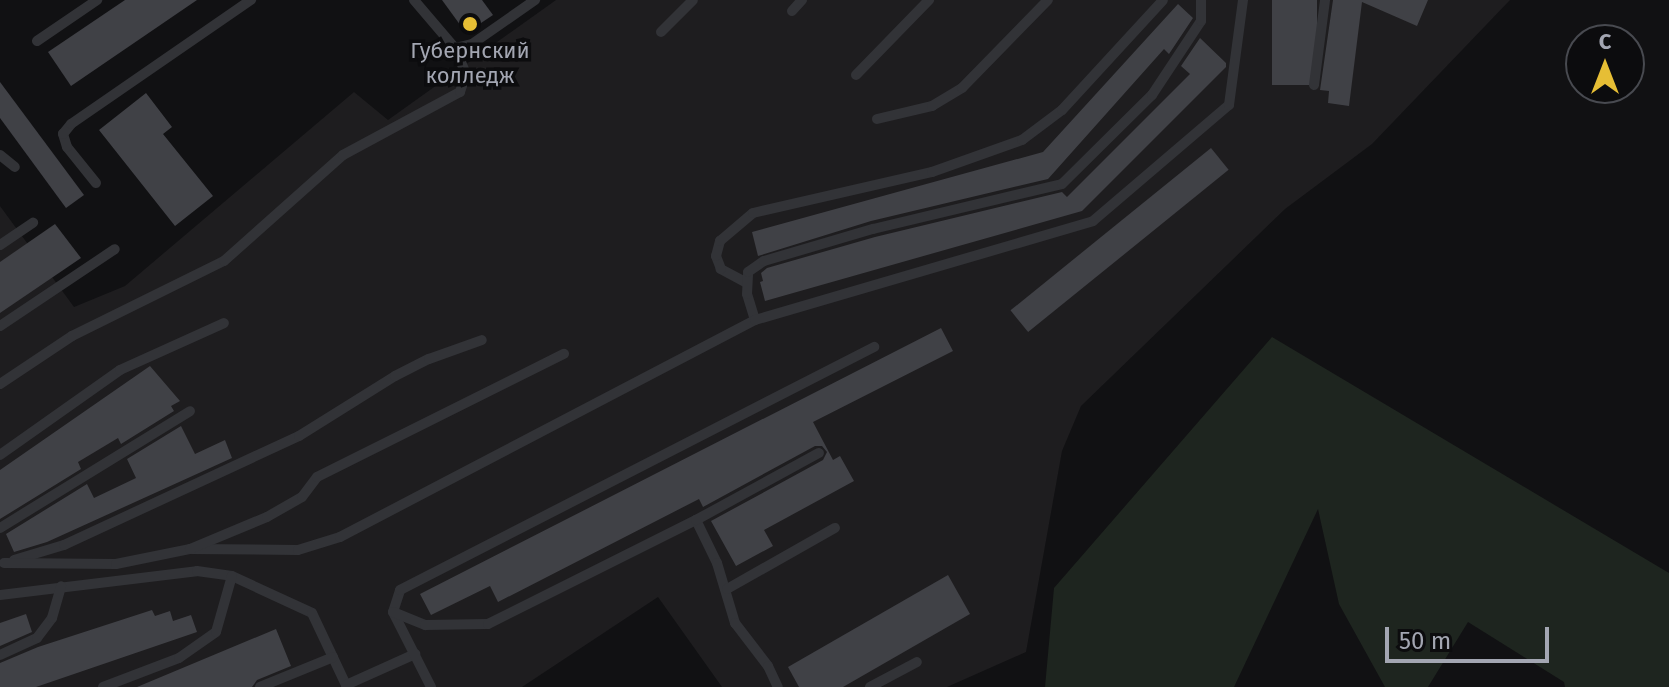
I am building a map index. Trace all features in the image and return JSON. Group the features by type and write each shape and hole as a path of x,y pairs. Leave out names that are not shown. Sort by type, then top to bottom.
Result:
{"lane":[{"path":"37,41 97,0"},
{"path":"96,183 67,147 63,134 71,124 251,0"},
{"path":"0,384 72,336 224,261 343,155 460,92 466,74 455,48 414,0"},
{"path":"455,48 472,44 535,0"},
{"path":"661,32 693,0"},
{"path":"792,11 802,0"},
{"path":"856,75 929,0"},
{"path":"877,119 932,106 962,88 1048,0"},
{"path":"747,283 721,269 716,256 720,241 753,213 932,172 1022,140 1062,110 1163,0"},
{"path":"755,320 747,294 748,272 784,253 1062,184 1152,95 1201,21 1201,0"},
{"path":"190,549 298,550 340,537 755,320 1093,221 1229,105 1243,0"},
{"path":"1314,85 1325,0"},
{"path":"0,155 15,167"},
{"path":"0,245 33,223"},
{"path":"0,326 115,249"},
{"path":"0,455 120,370 224,323"},
{"path":"2,563 64,545 299,436 395,376 429,359 482,340"},
{"path":"431,687 393,612 400,590 874,347"},
{"path":"2,563 59,566 132,561 190,549 267,517 302,497 317,477 564,354"},
{"path":"0,528 190,411"},
{"path":"393,612 425,625 488,624 696,520 819,453"},
{"path":"696,520 727,589 735,623 768,666 778,687"},
{"path":"727,589 835,528"},
{"path":"106,582 132,561"},
{"path":"0,595 197,571 232,576 312,613 347,686 415,654"},
{"path":"103,687 179,658 216,632 232,576"},
{"path":"0,655 37,638 52,618 61,586"},
{"path":"260,687 333,657"},
{"path":"870,687 917,662"}],"shaded area":[{"path":"556,0 1510,0 1372,144 1285,209 1081,406 1062,451 1026,652 947,687 722,687 658,597 522,687 0,687 0,206 74,307 125,286 354,92 388,120"},
{"path":"1272,337 1669,573 1669,687 1565,687 1564,682 1468,622 1428,687 1385,687 1339,604 1318,509 1234,687 1045,687 1054,588"}],"building":[{"path":"125,0 197,0 71,86 48,52"},
{"name":"Губернский колледж","path":"442,0 482,0 493,15 466,33"},
{"path":"1272,0 1317,0 1317,85 1272,85"},
{"path":"1333,0 1428,0 1417,26 1362,2 1349,106 1328,103 1329,91 1320,90"},
{"path":"1178,4 1193,18 1169,54 1164,49 1048,179 871,221 758,256 752,232 1043,152"},
{"path":"1200,38 1226,63 1226,67 1082,211 765,301 760,282 763,281 761,273 767,268 875,237 1062,192 1067,197 1190,74 1181,66"},
{"path":"0,82 84,195 66,208 0,118"},
{"path":"146,93 172,127 163,134 213,196 175,226 99,130"},
{"path":"1211,148 1229,170 1028,332 1010,310"},
{"path":"55,224 81,258 0,313 0,262"},
{"path":"941,328 953,351 813,422 833,460 840,456 854,481 764,530 773,546 736,566 711,521 823,460 827,452 822,446 815,446 703,507 699,499 498,602 490,586 431,615 420,594"},
{"path":"150,366 180,401 171,406 174,411 121,444 118,438 78,462 81,469 0,519 0,470"},
{"path":"181,426 195,454 225,440 232,458 47,542 14,552 6,534 87,484 94,498 136,478 127,459"},
{"path":"948,575 970,614 843,687 799,687 788,667"},
{"path":"152,610 155,616 170,611 173,621 191,615 197,632 36,687 0,687 0,663 38,647"},
{"path":"26,614 32,632 0,646 0,623"},
{"path":"276,629 291,666 257,680 252,687 137,687"}],"place":[{"name":"Губернский колледж","path":"470,24"}]}
